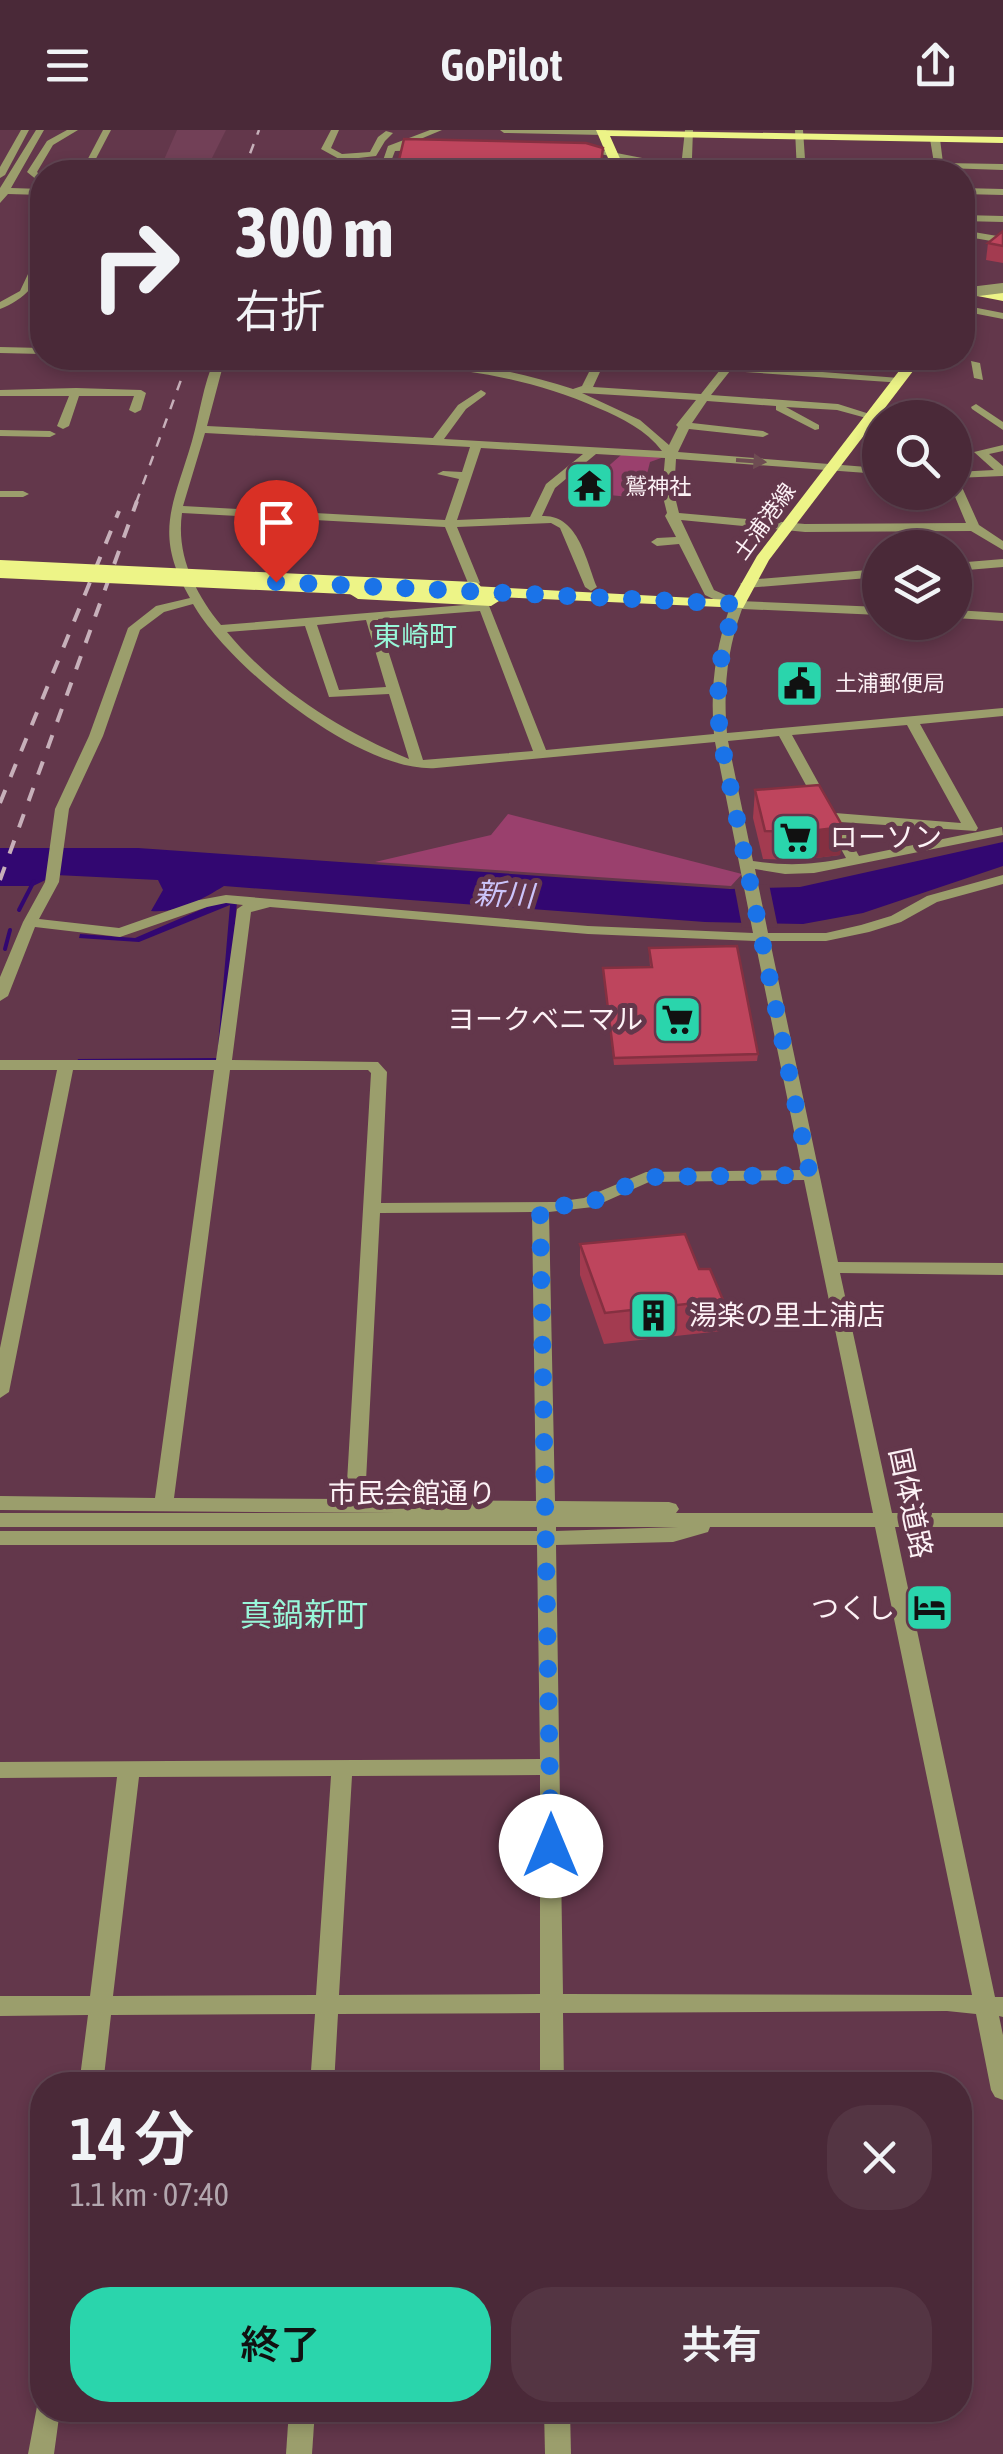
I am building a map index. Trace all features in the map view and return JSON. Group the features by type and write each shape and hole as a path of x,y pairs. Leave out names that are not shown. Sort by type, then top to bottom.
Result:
{"main road":[{"path":"615,160 603,131 1003,140"},
{"path":"975,300 1003,291"},
{"path":"975,293 987,294"},
{"name":"土浦港線","path":"886,400 907,370"},
{"name":"土浦港線","path":"737,604 746,584 787,525 862,432"},
{"path":"0,569 600,606 628,600 737,604"},
{"path":"188,585 478,596"}],"street":[{"path":"0,175 4,161 25,130"},
{"path":"2,194 40,130"},
{"path":"40,160 53,141 74,130"},
{"path":"90,160 107,130"},
{"path":"335,130 326,149 341,157 370,156 384,132 414,136"},
{"path":"386,160 391,148 438,130"},
{"path":"496,144 501,130 603,131"},
{"path":"685,160 689,132"},
{"path":"799,133 801,160"},
{"path":"935,139 938,160"},
{"path":"53,141 100,142"},
{"path":"391,148 442,149"},
{"path":"580,152 612,152 646,160"},
{"path":"4,161 22,162"},
{"path":"975,168 1003,167"},
{"path":"975,191 1003,192"},
{"path":"2,194 30,193"},
{"path":"975,218 1003,219"},
{"path":"975,235 1003,240"},
{"path":"0,306 24,293 30,280"},
{"path":"975,291 1003,291"},
{"path":"975,309 1003,316"},
{"path":"0,350 30,350"},
{"path":"975,363 979,378"},
{"path":"215,370 207,388 174,541 188,585 216,628 251,666 294,700 350,735 416,764 1003,712"},
{"path":"517,370 570,390 639,424 661,441 670,455"},
{"path":"586,389 595,370"},
{"path":"724,370 682,424 666,475 671,516 708,592 737,604 862,610"},
{"path":"761,370 899,381"},
{"path":"570,390 838,407 862,417"},
{"path":"62,426 76,391"},
{"path":"0,394 141,392 135,410"},
{"path":"436,442 462,407 481,393"},
{"path":"772,404 815,426"},
{"path":"976,407 1003,426"},
{"path":"682,424 764,434"},
{"path":"201,429 862,470"},
{"path":"0,433 50,434"},
{"path":"477,444 450,524 541,753"},
{"path":"1003,448 980,452 1003,473"},
{"path":"536,517 550,486 593,451"},
{"path":"972,475 1003,473"},
{"path":"442,474 466,476"},
{"path":"0,494 23,494"},
{"path":"178,510 450,524 536,517 562,521 592,588"},
{"path":"966,510 974,527 1003,546"},
{"path":"671,516 853,529 974,527"},
{"path":"656,542 683,540"},
{"path":"972,566 1003,563"},
{"path":"746,584 862,574"},
{"path":"0,996 30,922 52,882 66,797 96,736 134,628 188,585"},
{"path":"216,628 372,616 478,596"},
{"name":"国体道路","path":"737,604 725,632 717,672 720,736 884,1520 994,2006 1003,2090"},
{"path":"972,615 1003,616"},
{"path":"372,616 416,764"},
{"path":"310,622 334,694 393,690"},
{"path":"911,719 971,828"},
{"path":"784,731 854,860"},
{"path":"832,817 1002,831"},
{"path":"748,872 797,871 1002,831"},
{"path":"30,922 120,934 214,900 588,930 848,934 896,919 932,899 1003,879"},
{"path":"164,1504 244,910 265,904"},
{"path":"0,1065 379,1067 355,1506"},
{"path":"0,1392 66,1065"},
{"path":"372,1208 587,1204 646,1177 810,1175"},
{"path":"540,1207 551,1767 552,2072"},
{"path":"830,1267 1003,1269"},
{"path":"0,1503 355,1506 674,1535 726,1521"},
{"path":"0,1538 545,1522 675,1509 726,1521 1003,1520"},
{"name":"市民会館通り","path":"0,1520 545,1522"},
{"path":"0,1770 551,1767"},
{"path":"323,2072 342,1768"},
{"path":"93,2072 129,1769"},
{"path":"0,2006 947,2002 994,2006"},
{"path":"41,2454 45,2422"},
{"path":"299,2454 301,2422"},
{"path":"558,2422 558,2454"}],"shaded area":[{"path":"177,130 226,130 211,160 164,160"},
{"path":"621,455 664,457 650,462 641,498 598,494 594,479"},
{"path":"508,814 742,874 731,886 375,862 491,835"}],"water":[{"name":"新川","path":"1003,842 1003,866 863,913 803,924 705,922 224,886 180,908 151,911 163,890 158,880 56,875 33,886 0,886 0,848 138,848 730,889 800,887"},
{"path":"237,902 222,1062 76,1064 78,1059 217,1058 230,905 139,942 79,938 80,934 135,938 216,903"}],"pier":[{"path":"769,884 778,928 742,927 734,885"}],"building":[{"path":"404,139 586,143 603,148 602,160 399,160"},
{"path":"1003,231 1003,246 988,243"},
{"path":"819,785 843,827 765,831 755,790"},
{"name":"ヨークベニマル","path":"737,946 758,1054 614,1058 603,968 652,967 649,948"},
{"path":"685,1234 699,1269 710,1269 723,1300 605,1313 580,1244"}],"waterway":[{"path":"19,910 34,881"},
{"path":"5,949 10,930"}],"railway":[{"path":"248,160 259,130"},
{"path":"136,503 185,370"},
{"path":"0,880 137,501"},
{"path":"0,803 119,511"}],"place":[{"name":"鷲神社","path":"590,486"},
{"name":"土浦郵便局","path":"800,683"},
{"name":"ローソン","path":"795,837"},
{"name":"ヨークベニマル","path":"678,1019"},
{"name":"湯楽の里土浦店","path":"654,1315"},
{"name":"つくし","path":"930,1608"}],"district":[{"name":"東崎町","path":"415,636"},
{"name":"真鍋新町","path":"304,1614"}],"route":[{"path":"276,582 737,604 725,632 717,672 720,736 810,1175 646,1177 587,1204 540,1207 551,1846"}]}
